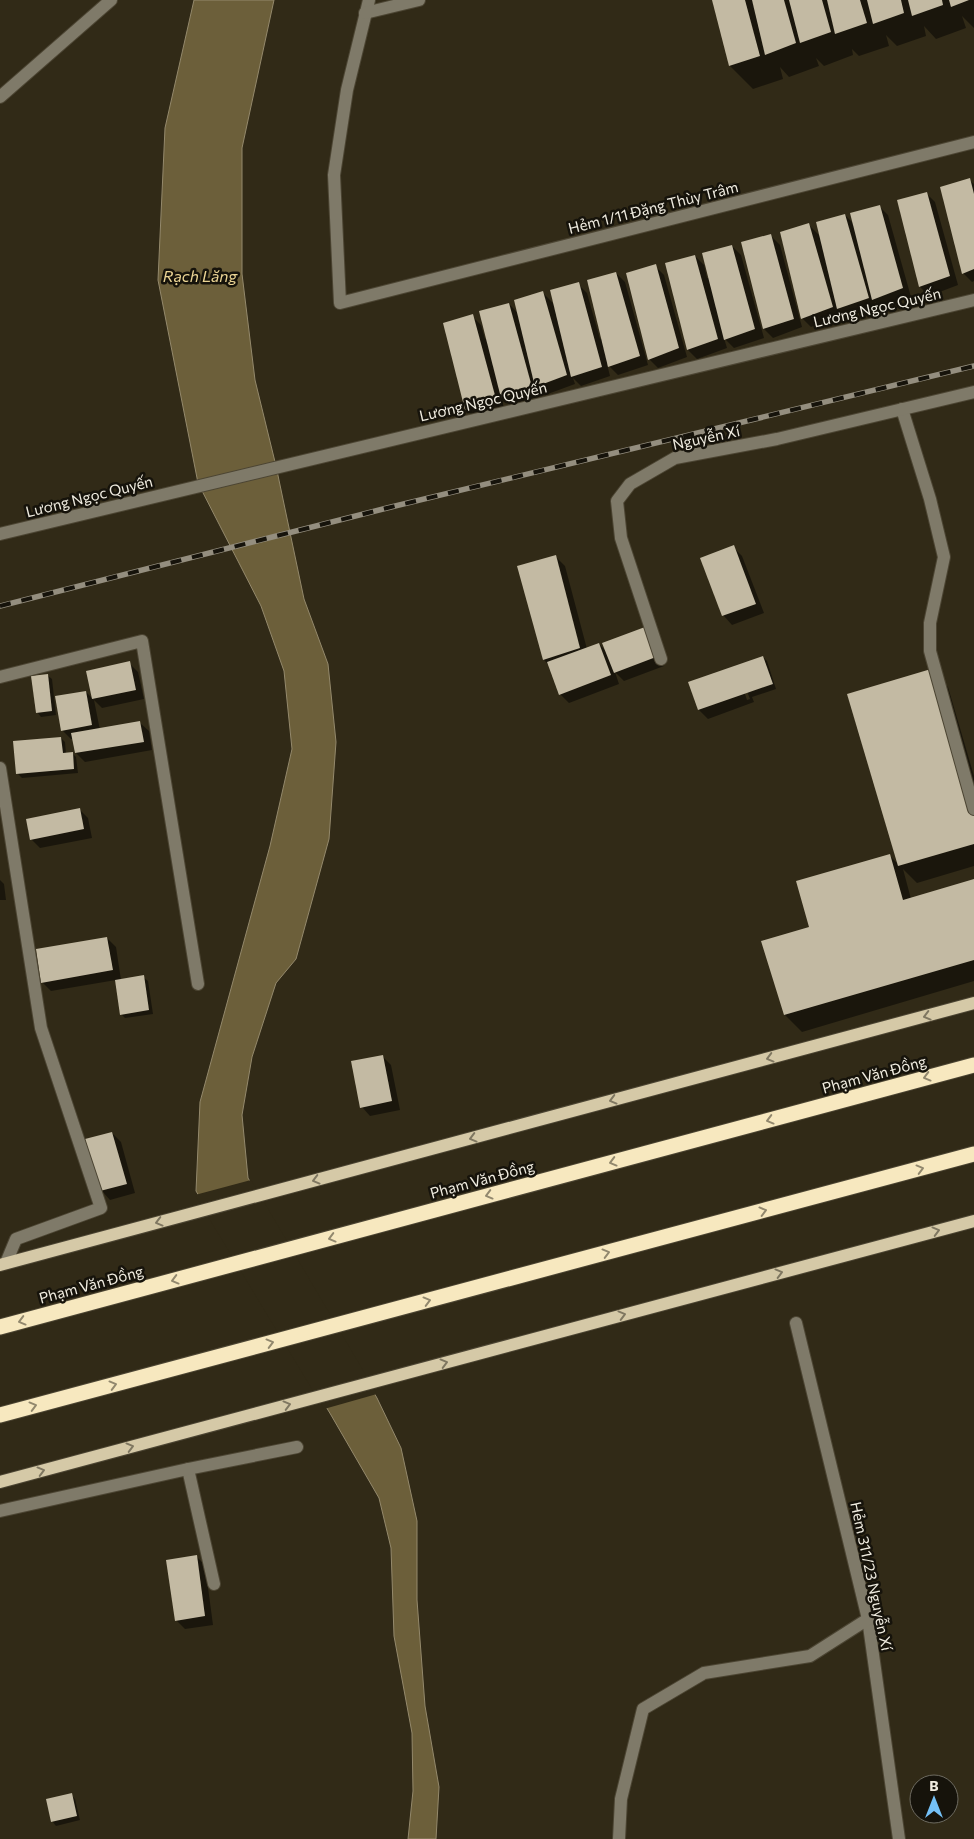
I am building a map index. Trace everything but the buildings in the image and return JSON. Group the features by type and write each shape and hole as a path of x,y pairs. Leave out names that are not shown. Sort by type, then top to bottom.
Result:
{"highway":[{"name":"Phạm Văn Đồng","path":"0,1327 974,1065"},
{"path":"0,1415 974,1154"}],"main road":[{"path":"3,1264 974,1003"},
{"path":"0,1482 974,1220"}],"street":[{"path":"0,97 110,0"},
{"path":"365,13 369,0"},
{"path":"365,13 419,0"},
{"name":"Hẻm 1/11 Đặng Thùy Trâm","path":"365,13 347,90 334,175 340,303 974,142"},
{"name":"Lương Ngọc Quyến","path":"0,534 974,300"},
{"name":"Nguyễn Xí","path":"661,659 621,538 617,501 630,484 676,458 777,439 974,392"},
{"path":"902,409 930,499 944,557 930,624 930,651 974,809"},
{"path":"0,677 142,641 198,984"},
{"path":"0,768 41,1028 102,1208 16,1239 3,1264"},
{"name":"Hẻm 311/23 Nguyễn Xí","path":"796,1323 868,1619 899,1839"},
{"path":"0,1511 297,1447"},
{"path":"188,1469 214,1584"},
{"path":"619,1839 621,1798 643,1709 704,1673 810,1656 868,1619"}],"water":[{"name":"Rạch Lăng","path":"194,0 274,0 242,148 242,274 255,380 276,466 304,599 328,664 336,742 329,839 296,959 276,983 252,1057 242,1115 248,1178 377,1398 401,1448 417,1521 417,1600 425,1706 439,1787 436,1839 408,1839 413,1791 412,1733 394,1636 391,1548 379,1498 196,1191 200,1102 270,846 292,749 284,671 261,606 198,483 158,280 165,128"}],"pier":[{"path":"251,1180 377,1394 324,1409 195,1195"}],"railway":[{"path":"0,606 387,508 974,366"}]}
